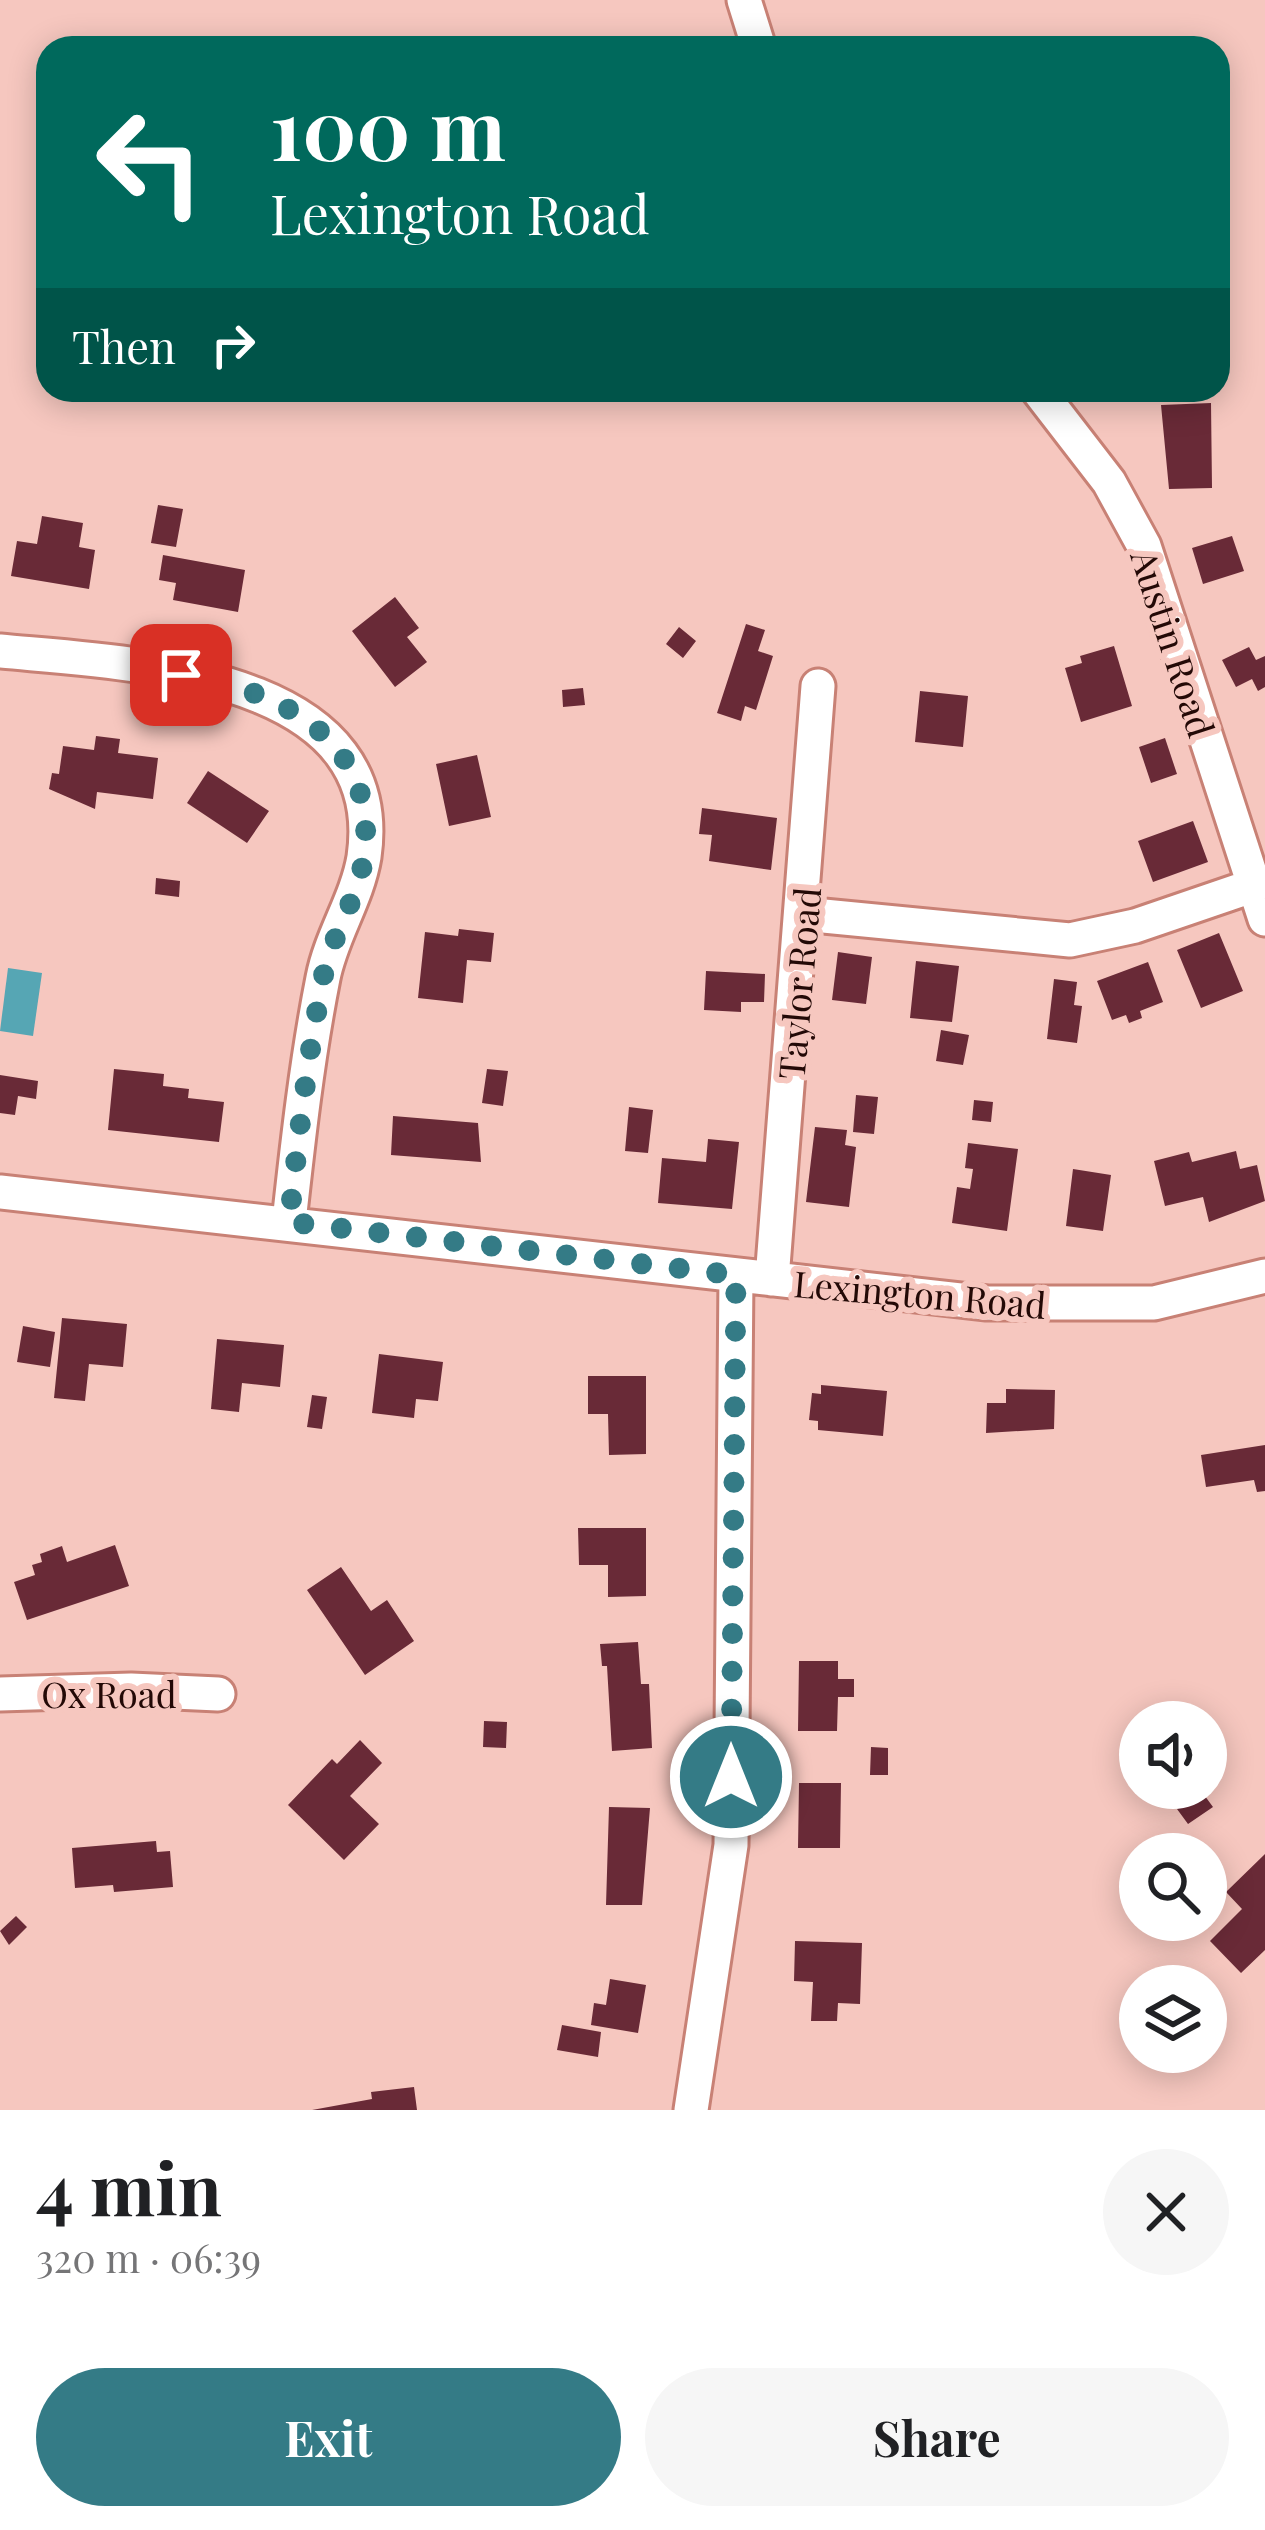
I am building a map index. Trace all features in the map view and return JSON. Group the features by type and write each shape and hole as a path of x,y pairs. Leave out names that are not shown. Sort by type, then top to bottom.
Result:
{"street":[{"path":"744,0 755,36"},
{"name":"Austin Road","path":"1047,402 1132,518 1265,919"},
{"path":"0,651 224,681 275,700 315,724 340,748 357,789 364,859 323,974 289,1222"},
{"name":"Taylor Road","path":"772,1279 818,686"},
{"path":"803,914 1070,940 1135,926 1255,886"},
{"name":"Lexington Road","path":"0,1192 987,1303 1154,1303 1265,1276"},
{"path":"692,2110 730,1845 736,1275"},
{"name":"Ox Road","path":"0,1694 218,1694"}],"water":[{"path":"8,968 42,973 33,1036 0,1031"}],"building":[{"path":"1211,403 1212,488 1169,489 1161,405"},
{"path":"158,505 183,509 176,547 151,543"},
{"path":"42,516 83,523 79,547 95,550 89,589 11,576 17,541 37,544"},
{"path":"1232,536 1244,571 1203,584 1192,548"},
{"path":"163,555 245,570 238,612 173,600 176,583 159,580"},
{"path":"395,597 419,628 407,637 427,662 395,687 352,631"},
{"path":"746,624 765,630 758,651 773,656 756,710 745,706 741,721 717,713"},
{"path":"679,627 696,641 683,658 666,644"},
{"path":"1114,646 1132,706 1081,722 1065,668 1082,663 1080,656"},
{"path":"1249,647 1256,660 1265,656 1265,687 1258,691 1252,679 1236,687 1222,660"},
{"path":"583,688 585,705 563,707 562,690"},
{"path":"920,691 968,696 963,747 915,742"},
{"path":"96,736 120,739 118,753 158,758 153,799 97,792 95,809 49,789 52,773 59,774 63,746 94,750"},
{"path":"1165,738 1177,774 1151,783 1139,747"},
{"path":"477,755 491,817 449,826 436,764"},
{"path":"208,771 269,811 247,843 187,803"},
{"path":"702,808 777,818 771,870 709,861 712,835 699,834"},
{"path":"1193,821 1208,862 1153,882 1138,841"},
{"path":"156,878 180,881 179,897 155,894"},
{"path":"459,929 494,933 491,962 467,960 463,1003 418,998 425,932 458,936"},
{"path":"1219,933 1243,991 1201,1008 1177,950"},
{"path":"838,952 872,957 866,1004 832,1000"},
{"path":"916,961 959,966 952,1022 910,1018"},
{"path":"1148,962 1163,1002 1140,1011 1142,1018 1129,1023 1126,1015 1112,1020 1097,981"},
{"path":"706,971 765,974 764,1002 741,1002 741,1012 704,1010"},
{"path":"1054,979 1077,982 1074,1005 1082,1006 1077,1043 1047,1039"},
{"path":"941,1030 969,1035 963,1065 936,1061"},
{"path":"114,1069 164,1074 163,1086 189,1089 188,1098 224,1102 219,1142 108,1130"},
{"path":"487,1069 508,1071 503,1106 482,1103"},
{"path":"0,1075 38,1081 36,1099 18,1096 15,1115 0,1113"},
{"path":"856,1095 878,1097 874,1134 853,1132"},
{"path":"974,1100 993,1102 991,1122 972,1120"},
{"path":"629,1107 653,1110 648,1153 625,1151"},
{"path":"393,1116 478,1123 481,1162 391,1155"},
{"path":"815,1127 847,1130 845,1145 856,1147 849,1207 806,1202"},
{"path":"708,1139 739,1142 732,1209 658,1203 662,1158 706,1162"},
{"path":"968,1143 1018,1149 1007,1231 952,1223 957,1187 970,1189 973,1169 965,1168"},
{"path":"1236,1151 1240,1169 1257,1165 1265,1201 1209,1222 1203,1197 1165,1206 1154,1161 1189,1152 1192,1162"},
{"path":"1073,1169 1111,1175 1103,1231 1066,1226"},
{"path":"62,1318 127,1324 123,1367 89,1364 85,1401 54,1398"},
{"path":"23,1326 55,1332 50,1367 17,1362"},
{"path":"217,1339 284,1345 280,1387 242,1383 239,1412 211,1409"},
{"path":"379,1354 443,1362 438,1401 416,1399 414,1418 372,1413"},
{"path":"588,1376 646,1376 646,1454 609,1455 608,1414 588,1414"},
{"path":"821,1385 887,1391 883,1436 818,1430 818,1421 809,1420 812,1393 821,1394"},
{"path":"1006,1389 1055,1390 1054,1429 986,1433 987,1403 1006,1403"},
{"path":"312,1395 327,1397 322,1429 307,1427"},
{"path":"1265,1445 1265,1491 1257,1492 1254,1480 1206,1487 1201,1455"},
{"path":"578,1528 646,1528 646,1596 608,1597 608,1565 579,1565"},
{"path":"115,1545 129,1586 27,1620 14,1582 35,1575 32,1565 42,1562 40,1554 62,1546 67,1562"},
{"path":"341,1567 371,1611 387,1600 414,1641 365,1675 307,1590"},
{"path":"638,1642 641,1684 649,1684 652,1748 612,1751 607,1666 602,1666 600,1644"},
{"path":"799,1661 838,1661 838,1679 854,1679 854,1697 838,1697 837,1731 798,1731"},
{"path":"484,1721 507,1722 506,1748 483,1747"},
{"path":"360,1740 382,1763 350,1796 379,1824 344,1860 288,1805 332,1759 337,1764"},
{"path":"871,1747 888,1748 888,1775 870,1775"},
{"path":"799,1783 841,1783 840,1848 798,1848"},
{"path":"609,1807 650,1808 642,1905 606,1905"},
{"path":"1177,1809 1210,1809 1188,1824"},
{"path":"156,1841 157,1852 170,1851 173,1887 114,1892 113,1885 75,1888 72,1848"},
{"path":"1265,1854 1265,1950 1241,1973 1210,1941 1227,1941 1227,1924 1242,1909 1227,1891"},
{"path":"16,1916 27,1927 9,1945 0,1931"},
{"path":"795,1941 862,1943 860,2004 838,2003 837,2021 811,2021 813,1982 794,1981"},
{"path":"610,1979 646,1985 638,2033 591,2025 594,2003 606,2005"},
{"path":"562,2025 601,2032 598,2057 557,2050"},
{"path":"414,2087 417,2110 312,2110 372,2099 371,2092"}],"route":[{"path":"181,675 224,681 275,700 315,724 340,748 357,789 364,859 323,974 289,1222 736,1275 731,1369 731,1777"}]}
